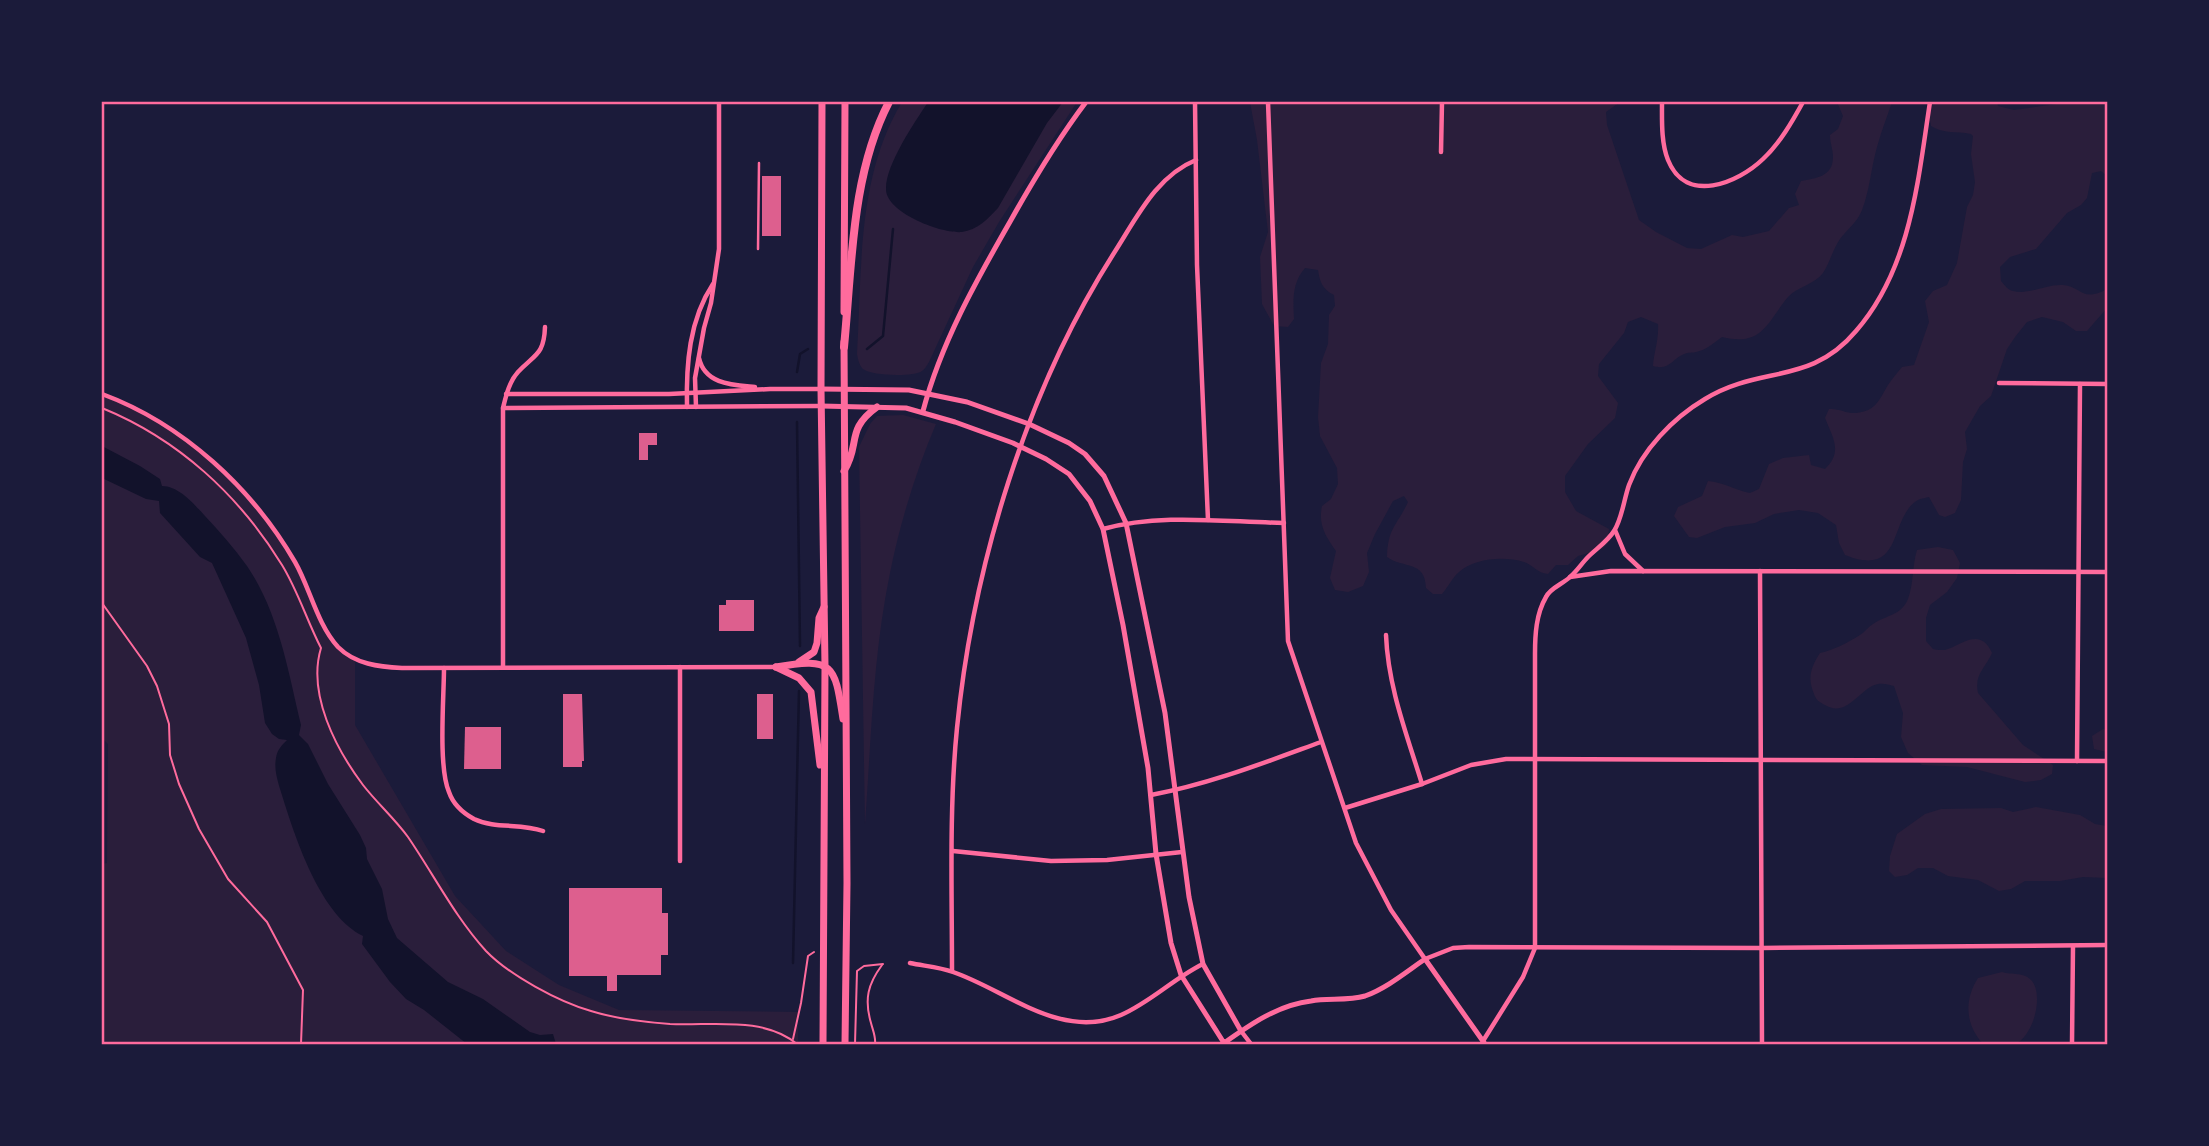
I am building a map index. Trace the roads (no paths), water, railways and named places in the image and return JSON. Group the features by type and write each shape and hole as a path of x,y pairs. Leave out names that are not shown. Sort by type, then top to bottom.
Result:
{"highway":[{"path":"844,347 862,178 873,138 889,102"}],"main road":[{"path":"822,102 821,406 825,666 823,1045"},
{"path":"845,102 845,1045"},
{"path":"844,472 852,458 853,437 857,426 865,415 877,407"},
{"path":"798,663 814,652 819,618 824,607"},
{"path":"776,667 798,663 825,666 831,670 836,677 846,746"},
{"path":"776,667 799,678 811,692 823,788"}],"street":[{"path":"696,407 699,356 719,249 719,102"},
{"path":"923,411 948,340 987,261 1061,136 1086,102"},
{"path":"1195,102 1197,265 1208,520"},
{"path":"1268,102 1288,642 1356,843 1376,885 1484,1043 1522,977 1535,948 1536,629 1546,595 1570,578 1615,530 1635,472 1658,439 1683,414 1704,399 1734,385 1812,366 1836,351 1869,314 1885,287 1905,237 1917,188 1930,102"},
{"path":"1441,152 1442,102"},
{"path":"1662,102 1664,146 1673,168 1686,180 1708,186 1732,181 1762,160 1776,146 1803,102"},
{"path":"952,971 955,750 967,650 982,576 1003,502 1029,424 1060,353 1106,266 1163,181 1171,173 1196,160"},
{"path":"687,407 685,376 697,316 715,281"},
{"path":"503,667 503,408 506,394 517,373 541,351 545,327"},
{"path":"699,356 704,369 713,379 723,383 770,389"},
{"path":"1999,383 2108,384"},
{"path":"2077,761 2080,384"},
{"path":"506,394 687,393 770,389 928,392 967,402 1029,424 1069,443 1095,463 1111,487 1126,523 1165,713 1182,852 1203,964 1251,1045"},
{"path":"102,394 148,416 184,439 215,464 246,495 285,545 325,626 339,647 359,661 386,667 444,668 776,667"},
{"path":"503,408 906,408 923,411 1022,447 1069,474 1090,501 1103,529 1123,625 1151,795 1156,854 1171,943 1181,975 1225,1044 1272,1013 1297,1003 1363,996 1379,989 1425,959 1453,948 2108,945"},
{"path":"1103,529 1126,523 1208,520 1284,523"},
{"path":"1615,530 1625,554 1644,571"},
{"path":"1570,578 1611,571 2108,572"},
{"path":"1760,571 1762,1045"},
{"path":"1386,635 1387,664 1392,686 1422,784"},
{"path":"680,667 680,861"},
{"path":"444,668 444,766 447,790 457,807 475,820 530,826 543,831"},
{"path":"1151,795 1227,775 1321,742"},
{"path":"1345,808 1486,762 1535,759 2108,761"},
{"path":"953,851 1051,861 1107,860 1182,852"},
{"path":"2071,1045 2073,946"},
{"path":"910,963 952,971 1038,1012 1079,1020 1118,1016 1203,964"}],"lane":[{"path":"758,249 759,163"}],"waterway":[{"path":"867,349 883,336 893,229"},
{"path":"797,372 800,354 808,349"},
{"path":"797,422 800,646"},
{"path":"793,963 799,691"}]}
